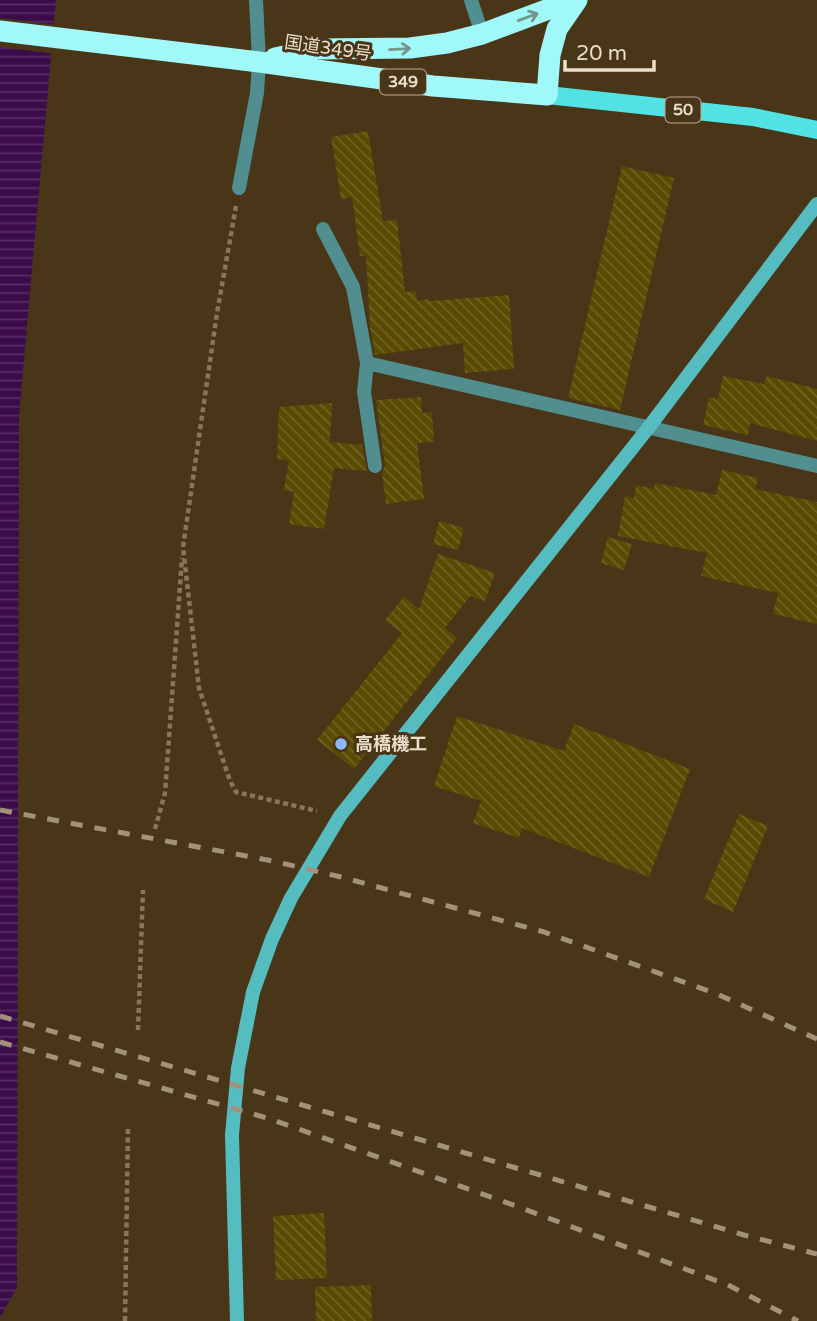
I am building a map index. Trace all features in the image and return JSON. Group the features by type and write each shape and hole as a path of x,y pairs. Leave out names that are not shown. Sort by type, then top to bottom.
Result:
{"highway":[{"name":"349","path":"259,62 317,49 410,48 482,34 575,0"},
{"name":"349","path":"547,96 550,55 557,29 575,0"},
{"name":"国道349号","path":"0,31 433,86 547,96"}],"main road":[{"name":"50","path":"547,96 752,117 817,130"}],"street":[{"path":"239,188 257,93 259,62 256,0"},
{"path":"471,0 482,34"},
{"path":"237,1321 232,1135 238,1068 253,992 272,939 292,898 341,816 649,427 817,204"},
{"path":"323,229 353,287 367,363 364,392 375,466"},
{"path":"367,363 817,466"}],"path":[{"path":"155,829 165,793 183,547 217,313 239,188"},
{"path":"183,547 199,688 236,793 341,816"},
{"path":"138,1030 143,890"},
{"path":"125,1321 128,1127"}],"shaded area":[{"path":"0,0 56,0 19,416 17,1287 0,1318"}],"pier":[{"path":"0,18 57,25 55,54 0,47"}],"building":[{"path":"368,131 383,221 397,220 405,292 416,291 417,301 509,295 514,369 465,373 463,343 375,355 370,327 366,256 360,256 352,197 341,199 331,137"},
{"path":"622,166 674,178 620,410 568,398"},
{"path":"723,376 764,384 767,376 817,389 817,441 750,423 748,435 703,425 709,397 718,399"},
{"path":"421,397 422,413 432,412 434,442 417,443 424,499 386,504 382,473 385,465 376,400"},
{"path":"332,403 330,442 362,445 367,471 334,468 324,529 289,524 294,492 284,490 289,460 277,459 279,407"},
{"path":"722,470 758,478 755,489 817,502 817,624 773,614 778,593 701,576 707,553 618,536 625,496 634,498 636,485 654,489 655,483 716,495"},
{"path":"439,521 464,528 458,550 433,544"},
{"path":"608,537 632,544 624,570 601,563"},
{"path":"438,554 495,573 485,601 470,596 445,628 457,638 354,769 317,740 402,633 385,620 404,597 419,609"},
{"path":"457,716 564,751 574,724 690,769 649,877 522,828 519,838 473,823 481,801 434,786"},
{"path":"739,814 768,826 733,912 704,899"},
{"path":"324,1213 327,1278 276,1280 273,1216"},
{"path":"371,1285 372,1321 316,1321 315,1287"}],"railway":[{"path":"0,810 273,861 544,932 717,994 817,1039"},
{"path":"0,1016 744,1235 817,1254"},
{"path":"0,1042 267,1118 728,1285 798,1321"}],"place":[{"name":"高橋機工","path":"341,744"}]}
